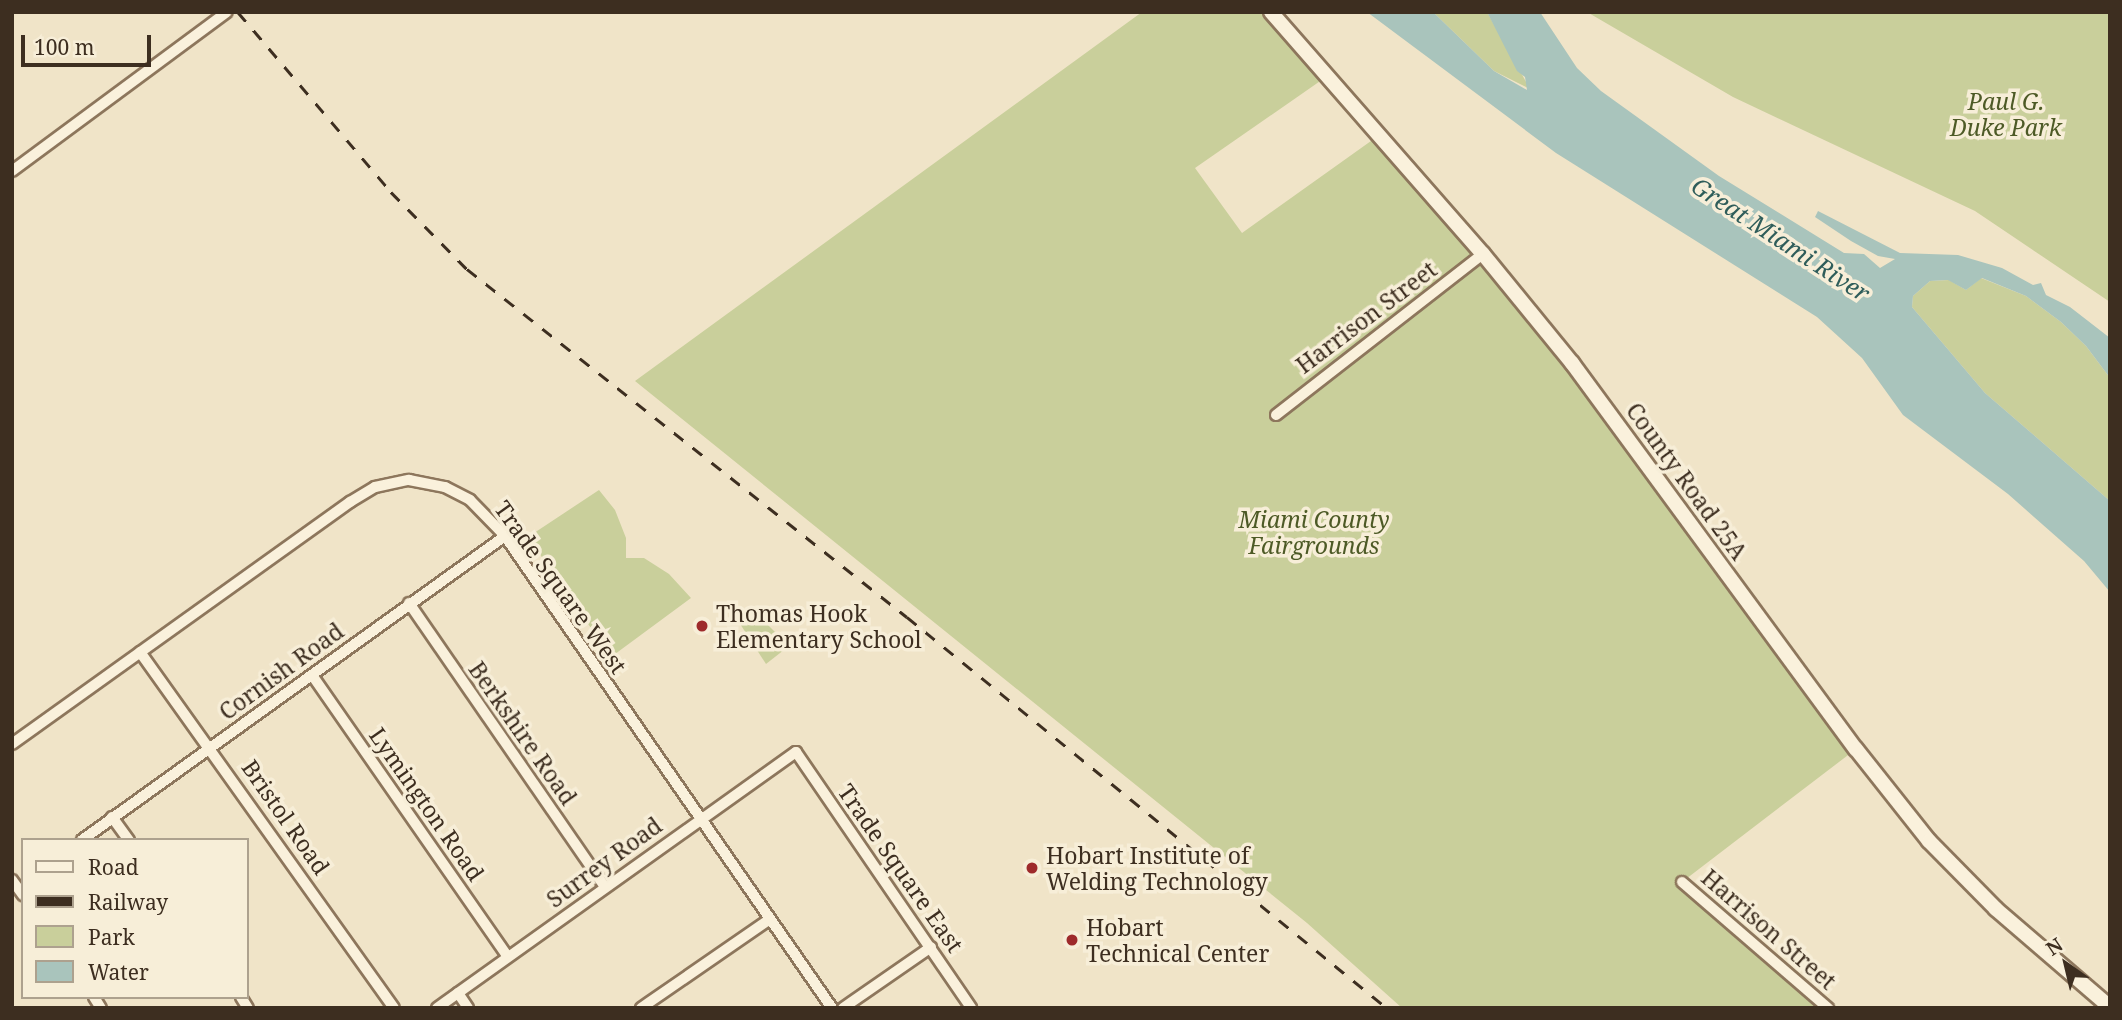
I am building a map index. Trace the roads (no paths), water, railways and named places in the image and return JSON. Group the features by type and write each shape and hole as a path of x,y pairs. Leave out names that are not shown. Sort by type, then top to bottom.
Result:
{"main road":[{"name":"County Road 25A","path":"1271,12 1483,254 1572,363 1856,749 1929,841 1996,909 2110,1007"}],"street":[{"path":"12,171 226,12"},
{"name":"Harrison Street","path":"1276,415 1483,254"},
{"name":"Trade Square West","path":"12,744 375,487 408,480 445,487 470,500 505,536 767,921 832,1008"},
{"name":"Cornish Road","path":"85,838 408,603 505,536"},
{"name":"Berkshire Road","path":"408,603 604,886"},
{"name":"Bristol Road","path":"140,652 212,747 394,1008"},
{"name":"Lymington Road","path":"312,675 508,957"},
{"name":"Surrey Road","path":"437,1008 796,751"},
{"name":"Trade Square East","path":"796,751 971,1008"},
{"path":"112,817 128,838"},
{"name":"Harrison Street","path":"1682,882 1828,1008"},
{"path":"640,1008 767,921"},
{"path":"843,1008 931,947"},
{"path":"458,993 468,1008"}],"water":[{"name":"Great Miami River","path":"1367,12 1433,12 1494,71 1527,90 1525,77 1517,71 1487,12 1540,12 1577,68 1601,91 1719,176 1844,253 1864,254 1880,268 1895,259 1878,256 1851,241 1815,217 1818,211 1900,253 1958,255 2002,268 2033,285 2041,283 2046,295 2070,307 2110,338 2110,378 2086,346 2061,322 2026,296 1982,278 1966,290 1948,280 1930,281 1913,296 1912,307 1985,393 2110,501 2110,592 2084,561 2008,494 1903,415 1862,358 1817,317 1556,153"}],"railway":[{"path":"238,12 391,192 467,269 907,617 1387,1008"}],"place":[{"name":"Thomas Hook Elementary School","path":"702,626"},
{"name":"Hobart Institute of Welding Technology","path":"1032,868"},
{"name":"Hobart Technical Center","path":"1072,940"}],"park label":[{"name":"Paul G. Duke Park","path":"2006,114"},
{"name":"Miami County Fairgrounds","path":"1314,532"}]}
